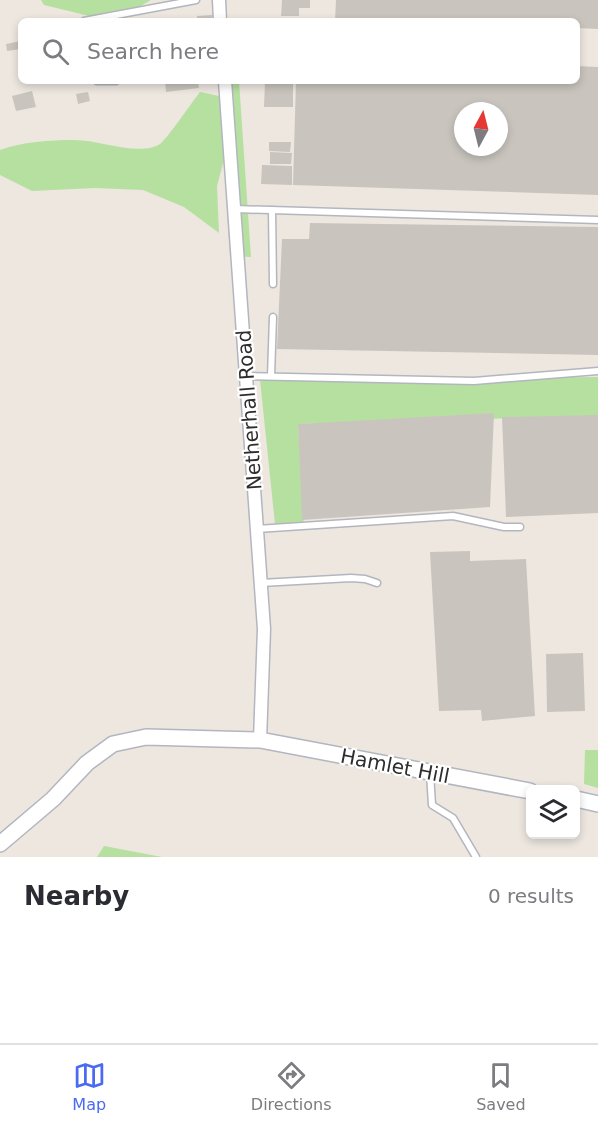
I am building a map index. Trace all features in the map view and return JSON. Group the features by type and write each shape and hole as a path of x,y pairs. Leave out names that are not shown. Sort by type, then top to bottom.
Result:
{"street":[{"path":"219,0 220,18"},
{"name":"Netherhall Road","path":"225,84 264,629 260,740"},
{"name":"Hamlet Hill","path":"0,844 53,799 87,763 113,744 146,737 260,740 526,790"},
{"path":"580,800 598,804"}],"lane":[{"path":"103,18 196,0"},
{"path":"235,209 598,220"},
{"path":"272,210 273,284"},
{"path":"271,376 273,317"},
{"path":"247,376 474,381 598,371"},
{"path":"257,529 453,516 504,527 520,527"},
{"path":"261,583 351,578 377,583"},
{"path":"429,773 432,805 453,818 476,857"}],"green space":[{"path":"41,0 151,0 120,18 89,16 44,5"},
{"path":"219,84 239,84 251,257 230,256 224,160 217,186 219,233 184,207 143,190 95,188 32,191 0,175 0,150 17,145 83,140 130,148 151,148 163,141 200,92 219,96"},
{"path":"598,377 598,416 298,424 304,530 275,524 260,380"},
{"path":"585,750 598,750 598,788 584,784"},
{"path":"104,846 162,857 97,857"}],"building":[{"path":"282,0 310,0 310,8 299,8 299,16 281,16"},
{"path":"336,0 598,0 598,29 580,28 580,18 335,18"},
{"path":"212,15 212,18 197,18 197,16"},
{"path":"18,42 18,49 7,51 6,44"},
{"path":"580,66 598,67 598,195 293,185 296,84 580,84"},
{"path":"165,84 198,84 199,88 166,92"},
{"path":"265,84 293,84 293,107 264,107"},
{"path":"32,91 36,107 16,111 12,96"},
{"path":"88,92 90,101 78,104 76,94"},
{"path":"269,142 291,142 290,152 269,151"},
{"path":"270,152 292,153 291,164 270,164"},
{"path":"262,165 292,166 292,185 261,184"},
{"path":"310,223 598,227 598,355 277,349 282,239 309,239"},
{"path":"494,413 490,507 302,520 298,424"},
{"path":"598,415 598,513 506,517 502,417"},
{"path":"470,551 470,561 526,559 535,716 482,721 481,710 439,711 430,552"},
{"path":"583,653 585,711 547,712 546,654"}]}
